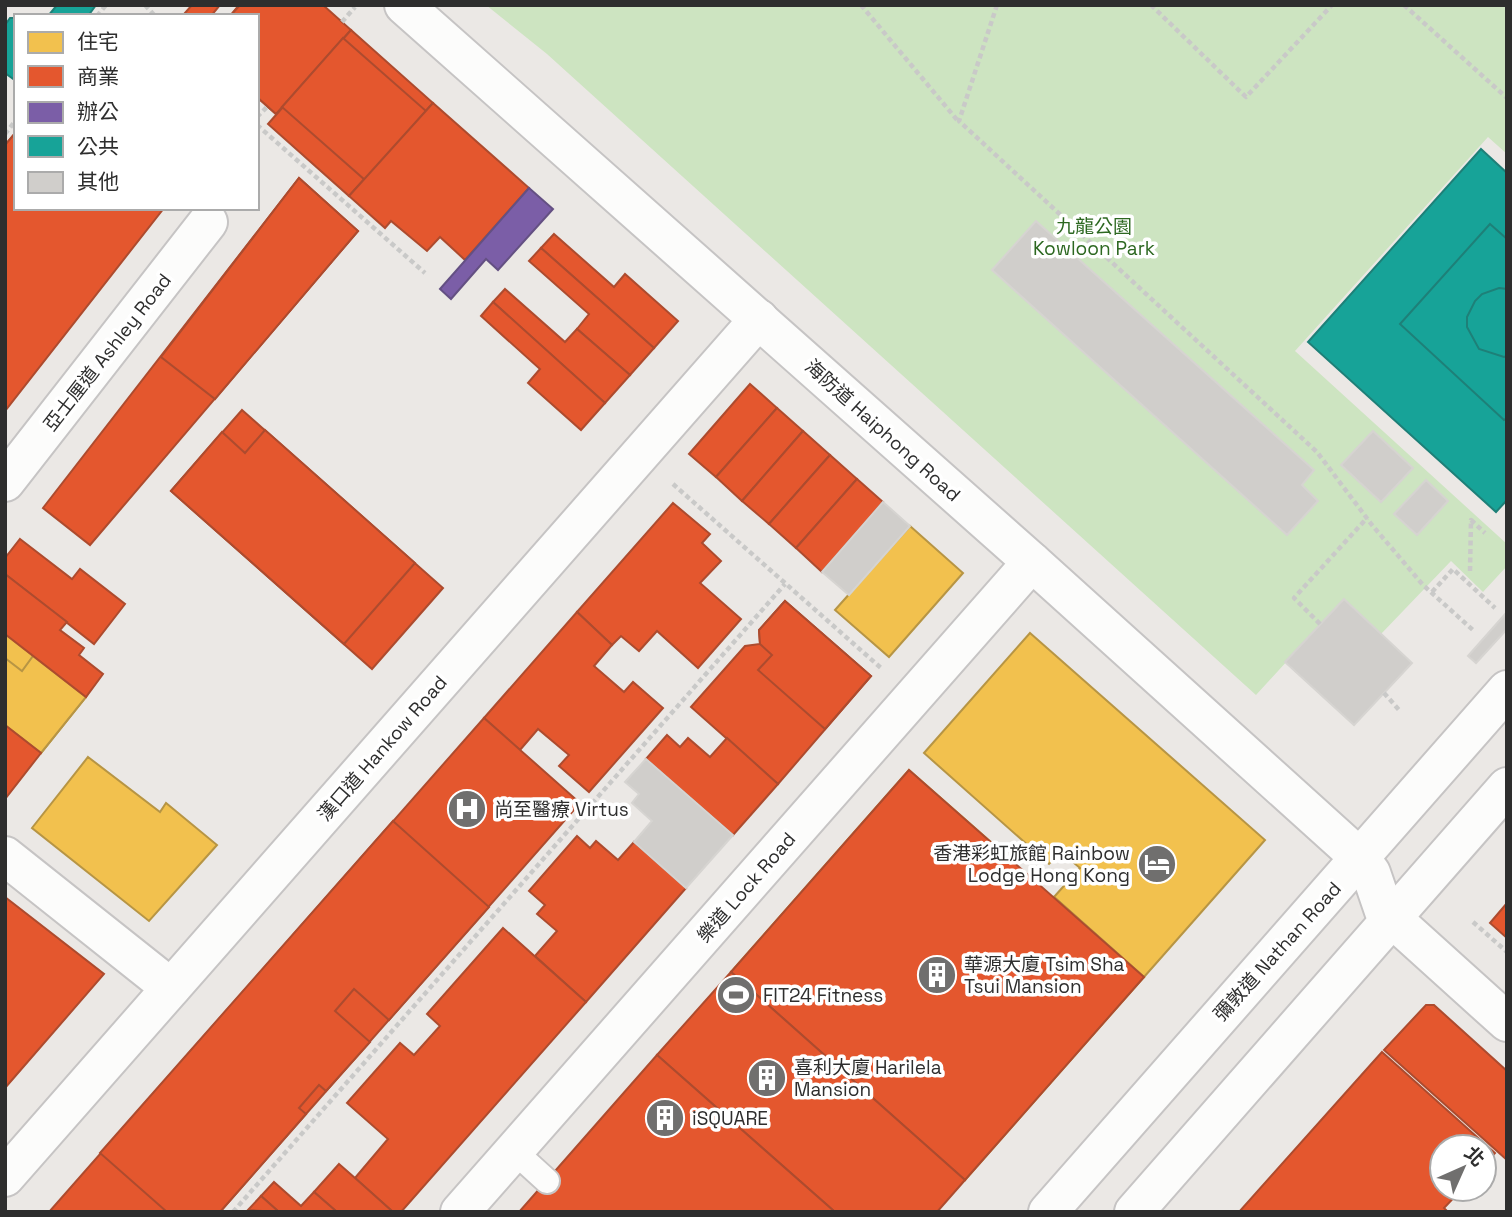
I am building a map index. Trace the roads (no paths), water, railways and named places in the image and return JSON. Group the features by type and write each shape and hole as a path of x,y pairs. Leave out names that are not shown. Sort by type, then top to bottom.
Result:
{"street":[{"name":"海防道 Haiphong Road","path":"404,5 1032,562 1360,858"},
{"name":"亞士厘道 Ashley Road","path":"5,481 208,222"},
{"name":"漢口道 Hankow Road","path":"5,1177 759,319"},
{"name":"樂道 Lock Road","path":"460,1212 1032,562"},
{"name":"彌敦道 Nathan Road","path":"1048,1212 1507,690"},
{"path":"1134,1212 1390,917 1507,787"},
{"path":"5,856 171,988"},
{"path":"1360,858 1371,873 1379,903 1390,917 1507,1022"}],"lane":[{"path":"514,1151 547,1181"}],"place":[{"name":"尚至醫療 Virtus","path":"467,809"},
{"name":"香港彩虹旅館 Rainbow Lodge Hong Kong","path":"1157,864"},
{"name":"華源大廈 Tsim Sha Tsui Mansion","path":"937,975"},
{"name":"FIT24 Fitness","path":"736,995"},
{"name":"喜利大廈 Harilela Mansion","path":"767,1078"},
{"name":"iSQUARE","path":"665,1118"}],"park label":[{"name":"九龍公園 Kowloon Park","path":"1094,237"}]}
